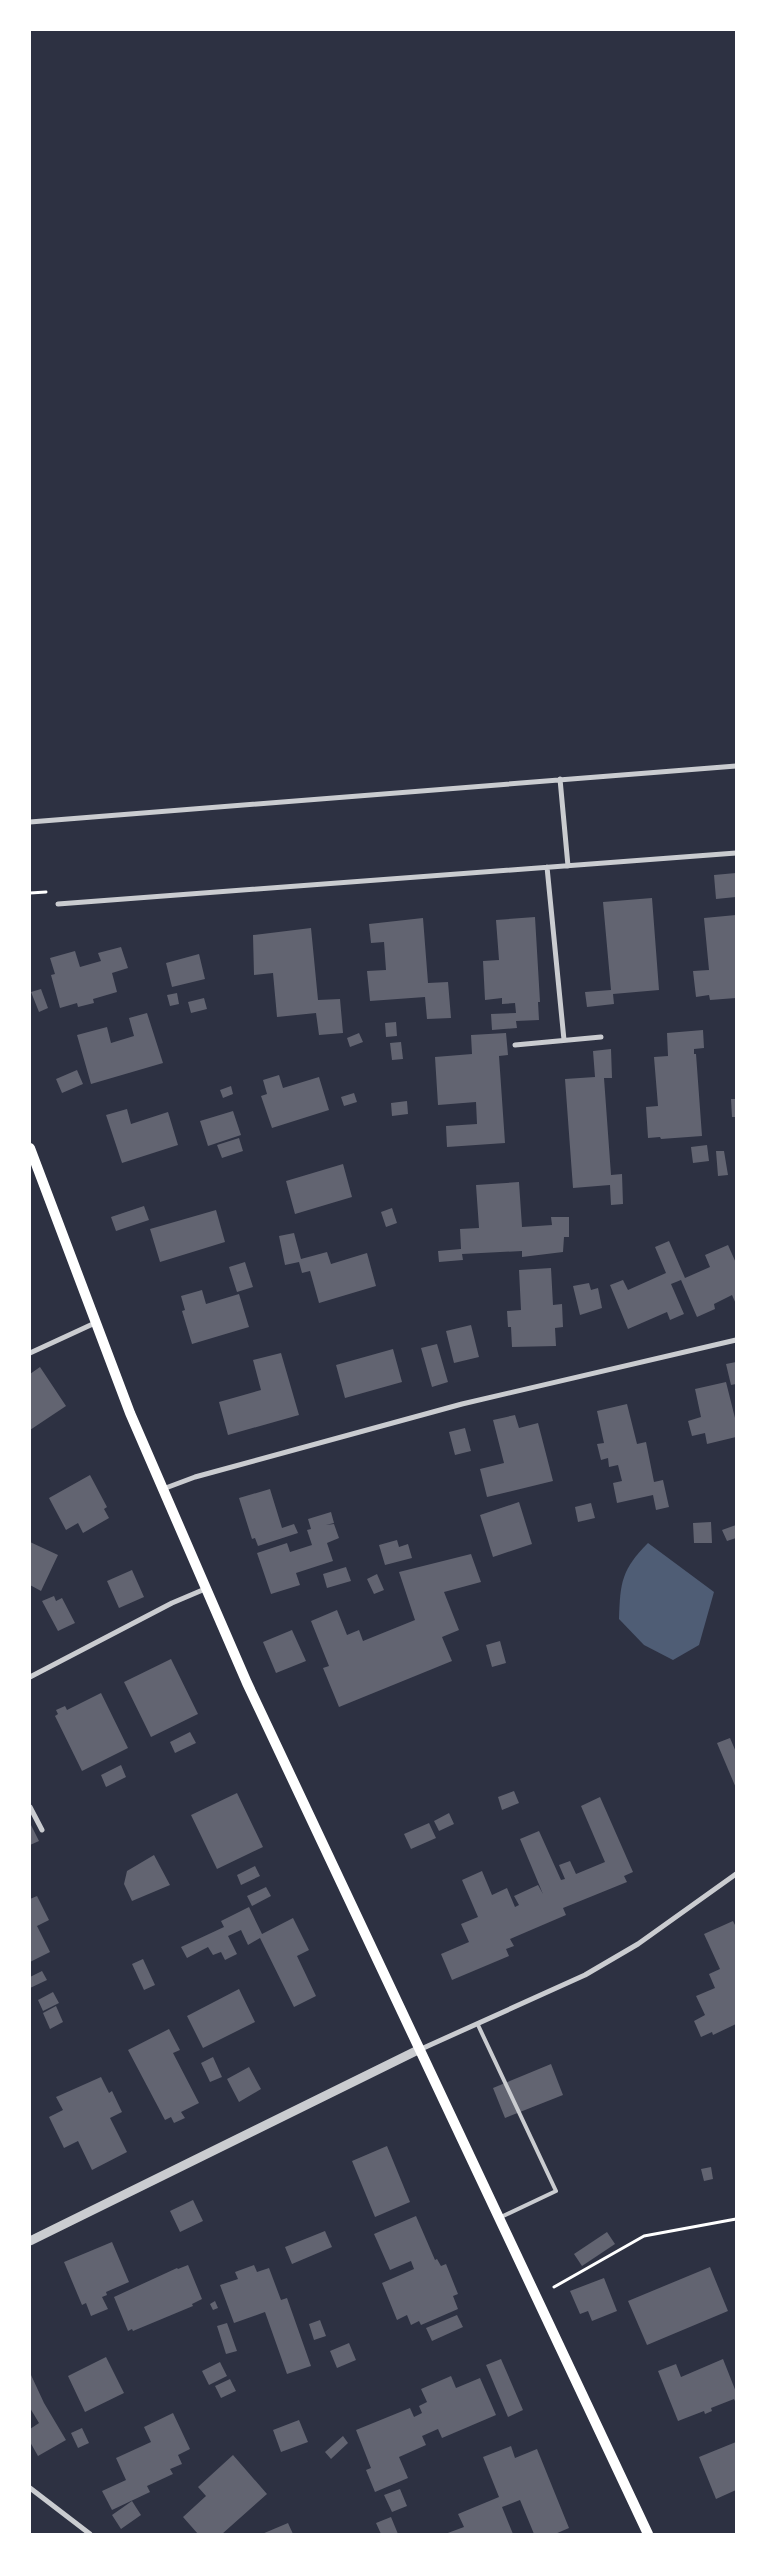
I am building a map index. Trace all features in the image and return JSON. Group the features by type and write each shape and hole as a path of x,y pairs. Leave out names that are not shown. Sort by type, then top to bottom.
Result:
{"main road":[{"path":"30,1148 130,1413 205,1589 418,2050 648,2534"}],"street":[{"path":"30,822 736,766"},
{"path":"560,779 568,866"},
{"path":"58,904 736,853"},
{"path":"547,867 564,1040"},
{"path":"515,1045 601,1037"},
{"path":"30,1353 96,1323"},
{"path":"163,1489 195,1477 462,1404 736,1340"},
{"path":"30,1677 172,1603 205,1589"},
{"path":"30,1807 42,1830"},
{"path":"30,2241 418,2050 478,2025 585,1975 638,1944 736,1874"},
{"path":"30,2488 90,2534"}],"lane":[{"path":"478,2025 556,2191 499,2218"}],"path":[{"path":"535,2296 644,2236 736,2219"}],"water":[{"path":"648,1543 714,1592 699,1645 673,1660 644,1645 619,1619 620,1595 624,1577 639,1552"}],"building":[{"path":"736,873 736,897 716,899 714,875"},
{"path":"652,898 659,990 613,994 614,1004 587,1007 585,992 611,990 603,902"},
{"path":"736,915 736,998 710,1000 709,995 696,997 693,971 709,970 704,918"},
{"path":"535,917 540,1002 538,1002 539,1020 516,1021 517,1028 492,1030 491,1014 516,1013 515,1003 502,1004 502,998 485,1000 483,961 499,960 496,920"},
{"path":"423,918 428,983 448,982 451,1018 427,1019 425,997 370,1001 367,971 386,970 384,942 371,943 369,924"},
{"path":"311,928 318,1000 340,999 343,1033 319,1035 316,1013 277,1017 273,973 254,975 253,935"},
{"path":"121,947 128,968 112,973 117,992 93,999 94,1003 78,1007 77,1003 60,1008 51,975 55,974 50,958 75,951 80,967 101,961 98,953"},
{"path":"199,954 205,979 172,987 166,963"},
{"path":"41,989 48,1008 39,1012 31,992"},
{"path":"177,993 179,1004 170,1006 167,995"},
{"path":"204,998 207,1009 191,1013 188,1002"},
{"path":"147,1013 163,1063 91,1084 77,1035 107,1027 111,1043 134,1036 129,1018"},
{"path":"396,1022 397,1036 386,1037 385,1023"},
{"path":"703,1030 704,1048 694,1049 694,1054 696,1054 702,1136 648,1138 646,1107 658,1106 654,1057 668,1056 667,1033"},
{"path":"359,1033 363,1042 350,1047 347,1038"},
{"path":"506,1033 508,1055 499,1056 505,1143 447,1147 446,1126 477,1124 476,1102 438,1105 435,1057 472,1054 471,1035"},
{"path":"401,1042 403,1059 392,1060 390,1043"},
{"path":"611,1049 612,1078 604,1078 611,1175 622,1174 623,1204 611,1205 610,1185 573,1188 565,1079 595,1077 593,1051"},
{"path":"77,1070 83,1084 62,1093 56,1079"},
{"path":"279,1075 283,1088 319,1077 329,1110 272,1128 261,1096 267,1094 263,1080"},
{"path":"231,1086 233,1094 223,1098 220,1090"},
{"path":"354,1093 357,1102 344,1106 341,1097"},
{"path":"731,1099 736,1099 736,1117 732,1117"},
{"path":"407,1101 408,1114 392,1116 391,1103"},
{"path":"127,1109 131,1124 168,1112 178,1145 122,1163 106,1115"},
{"path":"233,1111 241,1135 208,1146 200,1121"},
{"path":"239,1138 243,1151 222,1158 217,1145"},
{"path":"707,1145 709,1161 693,1163 691,1147"},
{"path":"716,1151 724,1151 728,1175 718,1176"},
{"path":"343,1164 352,1197 295,1214 286,1181"},
{"path":"519,1182 522,1227 552,1225 551,1217 569,1217 569,1237 564,1237 563,1252 522,1257 522,1251 462,1254 463,1260 439,1262 438,1251 461,1249 460,1229 479,1228 476,1185"},
{"path":"144,1206 149,1220 116,1231 111,1217"},
{"path":"392,1208 397,1223 386,1227 381,1212"},
{"path":"216,1210 225,1242 160,1262 150,1229"},
{"path":"294,1233 301,1259 327,1252 331,1264 367,1253 376,1286 319,1303 310,1271 302,1273 299,1262 285,1265 279,1236"},
{"path":"669,1241 685,1278 710,1267 705,1255 728,1245 736,1263 736,1304 732,1295 714,1304 715,1309 697,1317 681,1280 671,1284 684,1314 670,1320 667,1312 628,1329 610,1285 623,1280 628,1290 666,1273 655,1247"},
{"path":"245,1262 253,1287 237,1292 229,1267"},
{"path":"551,1268 553,1305 562,1304 563,1327 555,1328 556,1346 512,1347 511,1327 508,1327 507,1311 521,1310 519,1270"},
{"path":"589,1283 591,1290 598,1288 602,1308 580,1315 573,1286"},
{"path":"202,1290 206,1304 239,1294 249,1327 192,1344 182,1311 185,1310 181,1296"},
{"path":"471,1325 479,1357 454,1363 446,1331"},
{"path":"437,1344 448,1382 432,1387 421,1348"},
{"path":"393,1349 402,1382 345,1398 336,1365"},
{"path":"281,1353 299,1415 228,1435 219,1402 261,1390 253,1360"},
{"path":"736,1362 736,1384 731,1385 726,1364"},
{"path":"40,1367 66,1406 30,1430 30,1374"},
{"path":"726,1382 736,1422 736,1437 707,1444 705,1433 692,1436 688,1421 701,1417 695,1389"},
{"path":"627,1404 637,1444 646,1442 654,1482 663,1480 669,1507 656,1510 653,1495 617,1503 613,1483 622,1481 618,1465 609,1467 608,1458 601,1460 597,1444 604,1443 597,1411"},
{"path":"515,1415 519,1428 538,1423 553,1481 487,1497 480,1469 504,1463 493,1420"},
{"path":"465,1428 471,1451 455,1455 449,1432"},
{"path":"90,1475 107,1507 104,1509 109,1518 83,1533 78,1523 66,1530 49,1498"},
{"path":"270,1489 282,1528 294,1524 298,1533 258,1546 255,1538 252,1539 239,1498"},
{"path":"519,1502 532,1544 493,1557 480,1515"},
{"path":"591,1503 595,1518 578,1522 575,1507"},
{"path":"331,1512 334,1523 326,1525 334,1524 339,1538 327,1543 333,1561 296,1573 300,1585 271,1594 257,1553 287,1543 290,1552 312,1545 307,1530 311,1529 308,1519"},
{"path":"711,1522 712,1543 694,1543 693,1523"},
{"path":"736,1525 736,1538 727,1541 722,1530"},
{"path":"397,1540 399,1547 408,1544 412,1558 385,1565 379,1545"},
{"path":"30,1542 58,1555 41,1591 30,1585"},
{"path":"471,1554 481,1582 444,1592 459,1630 442,1637 452,1661 339,1707 323,1668 329,1666 311,1621 337,1610 347,1635 359,1630 363,1641 415,1620 399,1572"},
{"path":"346,1567 351,1581 327,1588 323,1574"},
{"path":"132,1570 144,1597 119,1608 107,1581"},
{"path":"377,1574 384,1590 374,1594 367,1579"},
{"path":"54,1596 56,1601 62,1598 75,1623 58,1631 42,1601"},
{"path":"292,1630 306,1661 276,1673 263,1642"},
{"path":"500,1641 506,1663 492,1667 486,1645"},
{"path":"171,1659 198,1714 151,1737 124,1682"},
{"path":"101,1693 128,1748 82,1771 55,1716 58,1714 56,1710 65,1706 67,1710"},
{"path":"190,1732 196,1743 175,1753 170,1742"},
{"path":"730,1738 736,1752 736,1788 717,1743"},
{"path":"121,1765 126,1777 106,1787 101,1775"},
{"path":"514,1791 519,1803 502,1810 498,1797"},
{"path":"237,1793 263,1847 217,1869 191,1815"},
{"path":"600,1797 633,1872 624,1876 627,1882 563,1908 566,1915 510,1939 514,1946 506,1949 509,1956 452,1980 441,1954 469,1942 461,1924 478,1917 462,1880 482,1871 492,1895 507,1888 515,1907 519,1905 514,1896 538,1885 543,1894 520,1839 539,1831 561,1880 565,1879 559,1865 570,1861 576,1874 605,1862 581,1806"},
{"path":"449,1813 454,1824 439,1831 434,1821"},
{"path":"30,1823 39,1841 30,1845"},
{"path":"429,1823 436,1838 411,1849 404,1834"},
{"path":"154,1855 170,1885 132,1901 124,1884 127,1871"},
{"path":"255,1866 260,1876 241,1885 237,1875"},
{"path":"266,1887 271,1896 252,1906 247,1896"},
{"path":"37,1896 49,1920 37,1926 50,1952 30,1962 30,1899"},
{"path":"249,1907 262,1934 293,1918 309,1950 297,1956 316,1996 294,2007 260,1938 248,1945 241,1930 228,1936 237,1954 225,1960 221,1952 213,1955 208,1947 187,1958 181,1947 224,1927 221,1921"},
{"path":"733,1921 736,1927 736,2024 713,2035 712,2032 701,2037 694,2021 705,2015 696,1996 715,1988 709,1974 720,1969 704,1934"},
{"path":"143,1959 155,1985 144,1990 132,1964"},
{"path":"42,1971 47,1980 30,1988 30,1977"},
{"path":"239,1989 255,2022 203,2048 187,2016"},
{"path":"53,1992 59,2003 43,2011 38,2000"},
{"path":"56,2006 63,2022 50,2029 43,2013"},
{"path":"169,2029 180,2050 173,2053 199,2103 181,2112 185,2118 174,2123 171,2117 165,2120 128,2050"},
{"path":"213,2057 222,2077 210,2082 201,2063"},
{"path":"551,2064 563,2095 505,2118 493,2088"},
{"path":"249,2067 261,2089 239,2102 227,2079"},
{"path":"101,2077 109,2093 112,2091 122,2112 110,2118 127,2152 92,2170 78,2141 64,2148 49,2117 63,2110 56,2097"},
{"path":"387,2146 410,2202 375,2217 352,2161"},
{"path":"711,2167 713,2179 704,2181 701,2169"},
{"path":"193,2200 203,2221 180,2232 170,2211"},
{"path":"416,2216 435,2260 437,2259 441,2266 446,2264 458,2294 453,2296 458,2309 421,2325 419,2321 411,2325 407,2315 397,2320 382,2283 414,2269 411,2261 390,2270 374,2234"},
{"path":"325,2231 332,2247 292,2264 285,2247"},
{"path":"607,2232 615,2244 582,2266 574,2254"},
{"path":"112,2242 129,2282 106,2292 107,2295 102,2297 108,2309 91,2316 86,2303 82,2305 64,2262"},
{"path":"188,2265 202,2299 192,2304 193,2306 133,2331 132,2329 128,2331 114,2297 177,2268"},
{"path":"254,2265 257,2272 269,2268 281,2300 287,2298 311,2366 287,2374 265,2312 234,2323 220,2285 238,2279 235,2272"},
{"path":"710,2267 728,2311 647,2345 628,2301"},
{"path":"604,2278 617,2311 592,2321 588,2311 580,2314 570,2291"},
{"path":"215,2301 218,2308 213,2310 210,2304"},
{"path":"457,2315 463,2327 432,2341 426,2328"},
{"path":"320,2320 326,2336 314,2340 309,2324"},
{"path":"227,2323 237,2351 226,2354 217,2326"},
{"path":"349,2343 356,2360 337,2368 330,2351"},
{"path":"106,2357 124,2393 85,2412 68,2376"},
{"path":"501,2359 523,2410 508,2417 486,2365"},
{"path":"723,2359 736,2392 736,2403 734,2399 711,2408 712,2411 705,2414 704,2411 678,2421 658,2371 676,2364 681,2377"},
{"path":"220,2362 227,2376 209,2385 202,2371"},
{"path":"31,2375 44,2403 66,2440 38,2456 30,2442 30,2429 39,2423 30,2408"},
{"path":"451,2376 456,2388 480,2378 496,2415 442,2438 438,2429 422,2436 426,2445 399,2457 408,2478 375,2492 366,2470 371,2468 356,2430 410,2408 414,2417 422,2413 419,2406 427,2402 421,2389"},
{"path":"230,2379 236,2391 221,2398 215,2386"},
{"path":"173,2413 190,2449 178,2455 182,2464 170,2469 173,2474 147,2486 150,2492 112,2510 102,2491 126,2480 116,2458 151,2442 144,2427"},
{"path":"299,2420 308,2442 281,2452 273,2430"},
{"path":"82,2428 89,2443 78,2448 71,2433"},
{"path":"343,2436 348,2443 331,2459 325,2452"},
{"path":"736,2442 736,2490 716,2499 699,2457"},
{"path":"511,2446 515,2458 537,2449 569,2528 555,2534 534,2534 520,2500 502,2507 513,2534 445,2534 464,2527 458,2514 499,2497 483,2457"},
{"path":"233,2455 267,2494 222,2534 198,2534 183,2517 206,2496 198,2487"},
{"path":"400,2489 407,2506 392,2512 384,2495"},
{"path":"132,2501 141,2515 121,2529 112,2515"},
{"path":"391,2517 398,2534 381,2534 376,2523"},
{"path":"288,2523 293,2534 262,2534"}]}
